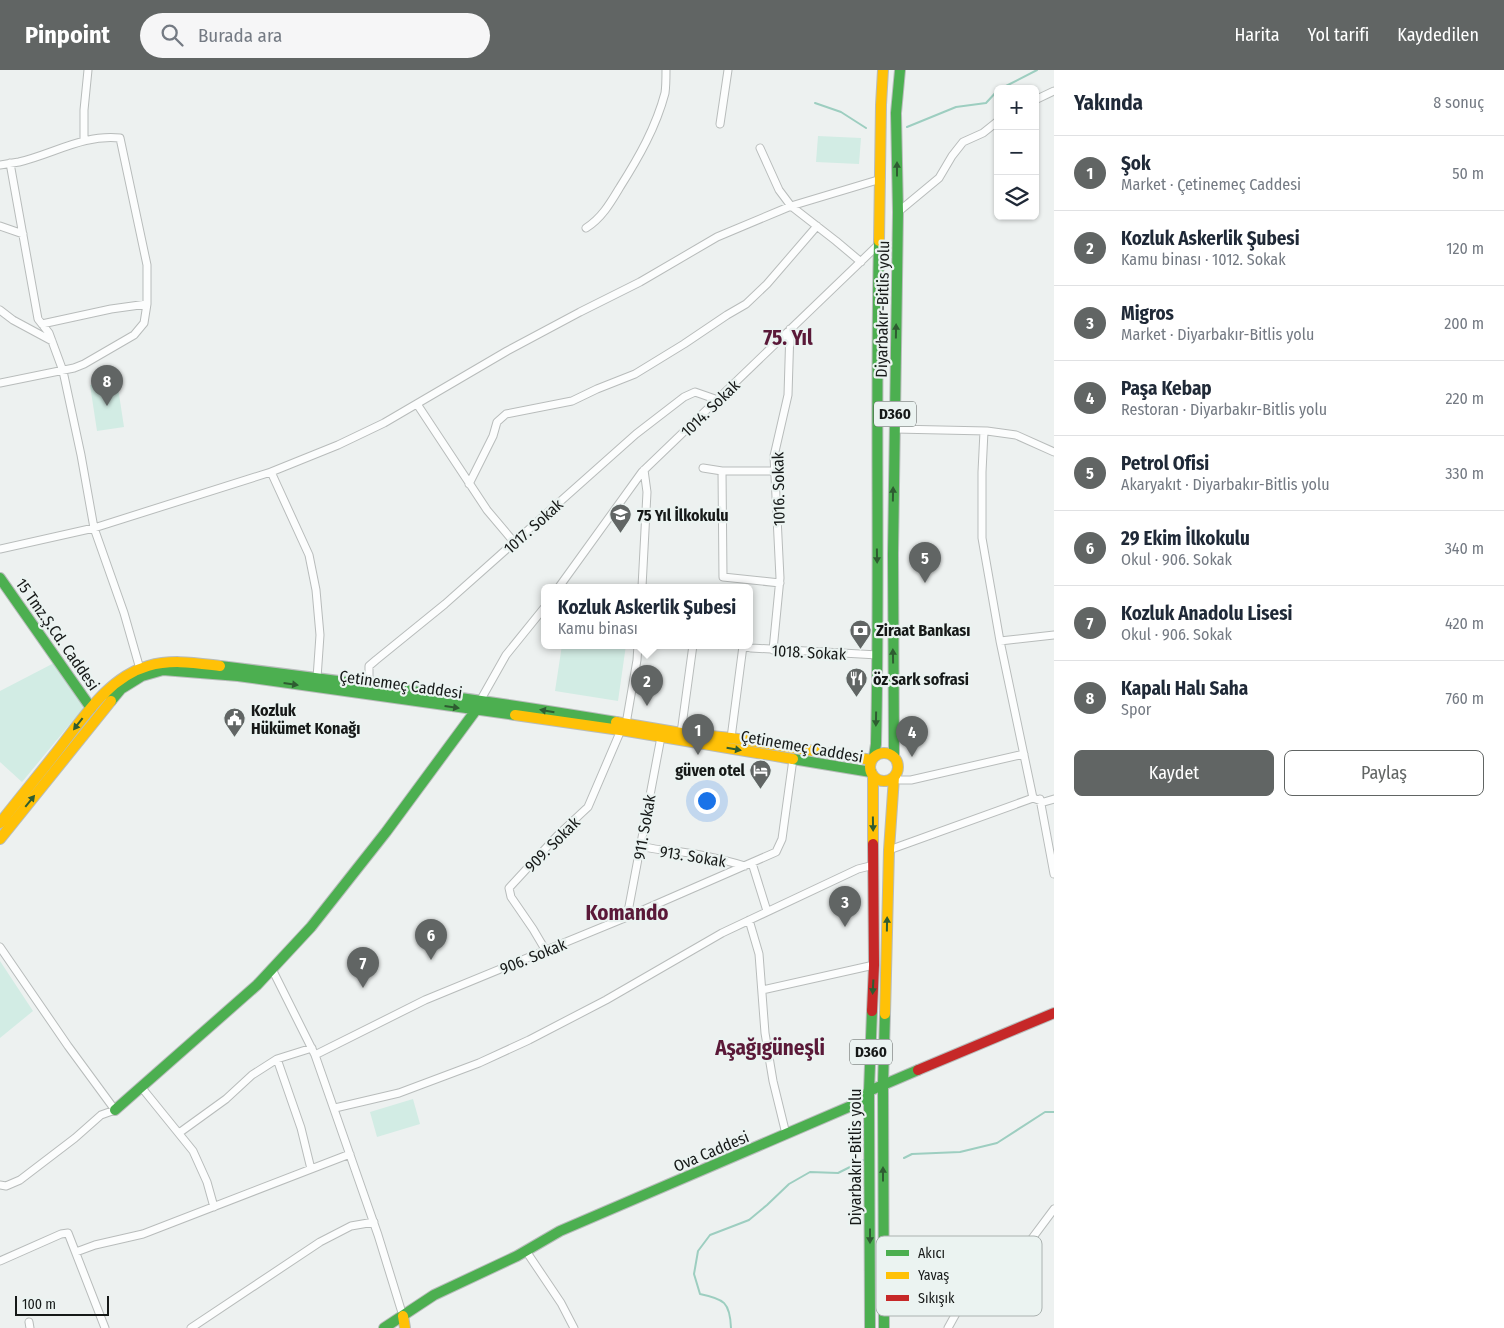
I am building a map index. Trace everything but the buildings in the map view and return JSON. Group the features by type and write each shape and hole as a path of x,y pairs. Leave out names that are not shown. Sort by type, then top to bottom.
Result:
{"main road":[{"name":"Diyarbakır-Bitlis yolu","path":"873,759 876,744 878,655 880,105 883,70"},
{"name":"Diyarbakır-Bitlis yolu","path":"894,758 892,554 898,212 896,113 900,70"},
{"name":"15 Tmz.Ş.Cd. Caddesi","path":"0,578 91,708"},
{"name":"Çetinemeç Caddesi","path":"0,824 91,708 130,673 140,668 160,663 177,661 317,678 369,685 478,705"},
{"name":"Çetinemeç Caddesi","path":"0,839 121,689 152,672 163,670 238,676 478,705 624,727 731,738 873,759"},
{"path":"115,1110 257,985 311,927 380,839 478,705"},
{"name":"Çetinemeç Caddesi","path":"624,727 661,737 872,774"},
{"path":"885,753 894,758 898,766 894,777 888,781 883,781 872,774 870,766 873,759 885,753"},
{"name":"Diyarbakır-Bitlis yolu","path":"870,1328 869,1091 874,965 872,774"},
{"name":"Diyarbakır-Bitlis yolu","path":"884,1236 883,1084 889,850 894,777"},
{"name":"Ova Caddesi","path":"384,1328 434,1295 526,1251 560,1231 858,1103 869,1091 883,1084 1054,1013"},
{"path":"403,1316 405,1328"}],"street":[{"path":"84,140 84,110 88,70"},
{"path":"586,228 606,210 641,154 654,125 665,92 666,70"},
{"path":"720,124 728,70"},
{"path":"1039,98 1054,91"},
{"path":"898,212 940,178 952,156 963,142 994,124"},
{"path":"0,165 19,162 84,140 120,138 147,265 147,304 144,323 134,335 84,364 0,383"},
{"path":"760,148 779,190 791,206 861,262"},
{"path":"10,163 38,318 50,333 63,370 94,528 124,613 140,668"},
{"path":"0,549 94,528 271,472 338,445 384,423 507,352 640,282 717,237 791,206 881,179"},
{"path":"0,226 23,234"},
{"path":"469,484 493,436 497,422 506,414 572,401 634,374 668,354 746,304 767,284 816,226"},
{"name":"1014. Sokak","path":"561,584 644,470 879,244"},
{"path":"42,324 111,309 147,304"},
{"path":"0,310 13,320 52,341"},
{"name":"1016. Sokak","path":"774,650 780,583 774,456 788,395 790,329"},
{"name":"1017. Sokak","path":"369,685 369,666 445,604 636,434 684,397 695,392 718,400"},
{"path":"417,404 487,510 514,542"},
{"path":"895,429 984,431 1016,435 1054,452"},
{"path":"984,431 982,538 1000,641 1024,754 1054,874"},
{"path":"703,468 722,471 775,471"},
{"path":"642,584 647,492 644,470"},
{"path":"722,471 723,577 780,583"},
{"path":"271,472 309,554 316,590 320,635 317,678"},
{"path":"478,705 506,655 541,612"},
{"path":"1000,641 1054,635"},
{"name":"1018. Sokak","path":"753,648 878,655"},
{"path":"624,727 638,649"},
{"path":"681,732 692,649"},
{"path":"731,738 742,649"},
{"name":"909. Sokak","path":"546,951 511,896 510,888 557,836 588,808 624,727"},
{"name":"911. Sokak","path":"627,917 661,737"},
{"path":"894,777 900,780 912,780 1024,754"},
{"name":"906. Sokak","path":"179,1133 226,1100 252,1075 277,1059 314,1051 425,1000 627,917 776,852 782,839 793,759"},
{"path":"889,850 1036,798 1044,802 1054,799"},
{"name":"913. Sokak","path":"641,846 658,851 672,851 748,864"},
{"path":"748,864 768,911"},
{"path":"335,1108 399,1093 496,1055 606,1000 722,933 858,869 874,865"},
{"path":"749,920 759,954 765,1033 773,1080 786,1134"},
{"path":"0,947 68,1046 115,1110 101,1115 75,1138 20,1180 6,1186 0,1185"},
{"path":"762,990 874,965"},
{"path":"272,969 314,1051 374,1222 403,1316"},
{"path":"277,1059 301,1128 310,1169"},
{"path":"142,1088 193,1152 207,1182 214,1207"},
{"path":"76,1252 95,1245 143,1234 350,1154"},
{"path":"1034,1236 1054,1209"},
{"path":"191,1328 320,1242 351,1226 374,1222"},
{"path":"0,1261 61,1234 68,1233 105,1328"},
{"path":"526,1251 561,1303 574,1328"},
{"path":"948,1328 955,1316"}],"green space":[{"path":"818,136 861,138 859,164 816,162"},
{"path":"117,381 124,427 97,431 90,385"},
{"path":"561,649 625,649 618,701 555,691"},
{"path":"54,663 85,706 22,782 0,762 0,691"},
{"path":"0,961 33,1011 0,1038"},
{"path":"413,1099 420,1124 377,1137 370,1112"}],"waterway":[{"path":"1008,85 1037,70"},
{"path":"907,127 956,107 986,103 994,94"},
{"path":"815,103 841,112 866,128"},
{"path":"904,1158 912,1154 960,1152 997,1143 1045,1112 1054,1112"},
{"path":"731,1328 727,1307 720,1300 700,1294 694,1274 698,1251 710,1235 749,1220 789,1184 810,1172 838,1173 864,1160"}],"traffic: fast":[{"path":"894,757 893,554 898,212 896,113 900,70"},
{"path":"874,757 877,681 879,241"},
{"path":"0,578 91,708"},
{"path":"220,666 319,678 616,722"},
{"path":"111,701 121,689 142,676 163,670 238,676 515,715"},
{"path":"115,1110 257,985 311,927 386,832 476,710"},
{"path":"793,759 871,772"},
{"path":"870,1328 869,1091 872,1011"},
{"path":"884,1236 883,1084 885,1014"},
{"path":"384,1328 434,1295 517,1256 560,1231 858,1103 869,1091 918,1070"},
{"path":"884,1316 884,1328"}],"traffic: slow":[{"path":"879,241 883,70"},
{"path":"0,823 95,702 119,680 133,672 157,664 184,662 220,666"},
{"path":"0,839 111,701"},
{"path":"515,715 627,731 793,759"},
{"path":"616,722 872,760"},
{"path":"884,753 894,757 898,767 894,777 884,781 874,777 870,767 874,757 884,753"},
{"path":"873,775 873,844"},
{"path":"885,1014 889,850 894,777"},
{"path":"403,1316 405,1328"}],"traffic: jam":[{"path":"872,1011 874,965 873,844"},
{"path":"918,1070 1054,1013"}],"place":[{"name":"Kapalı Halı Saha","path":"107,406"},
{"name":"75 Yıl İlkokulu","path":"621,534"},
{"name":"Petrol Ofisi","path":"925,583"},
{"name":"Ziraat Bankası","path":"860,649"},
{"name":"öz sark sofrasi","path":"857,698"},
{"name":"Kozluk Askerlik Şubesi","path":"647,706"},
{"name":"Kozluk Hükümet Konağı","path":"235,738"},
{"name":"Şok","path":"698,755"},
{"name":"Paşa Kebap","path":"912,757"},
{"name":"güven otel","path":"761,789"},
{"name":"Migros","path":"845,927"},
{"name":"29 Ekim İlkokulu","path":"431,960"},
{"name":"Kozluk Anadolu Lisesi","path":"363,988"}],"district":[{"name":"75. Yıl","path":"788,338"},
{"name":"Komando","path":"627,913"},
{"name":"Aşağıgüneşli","path":"770,1048"}]}
